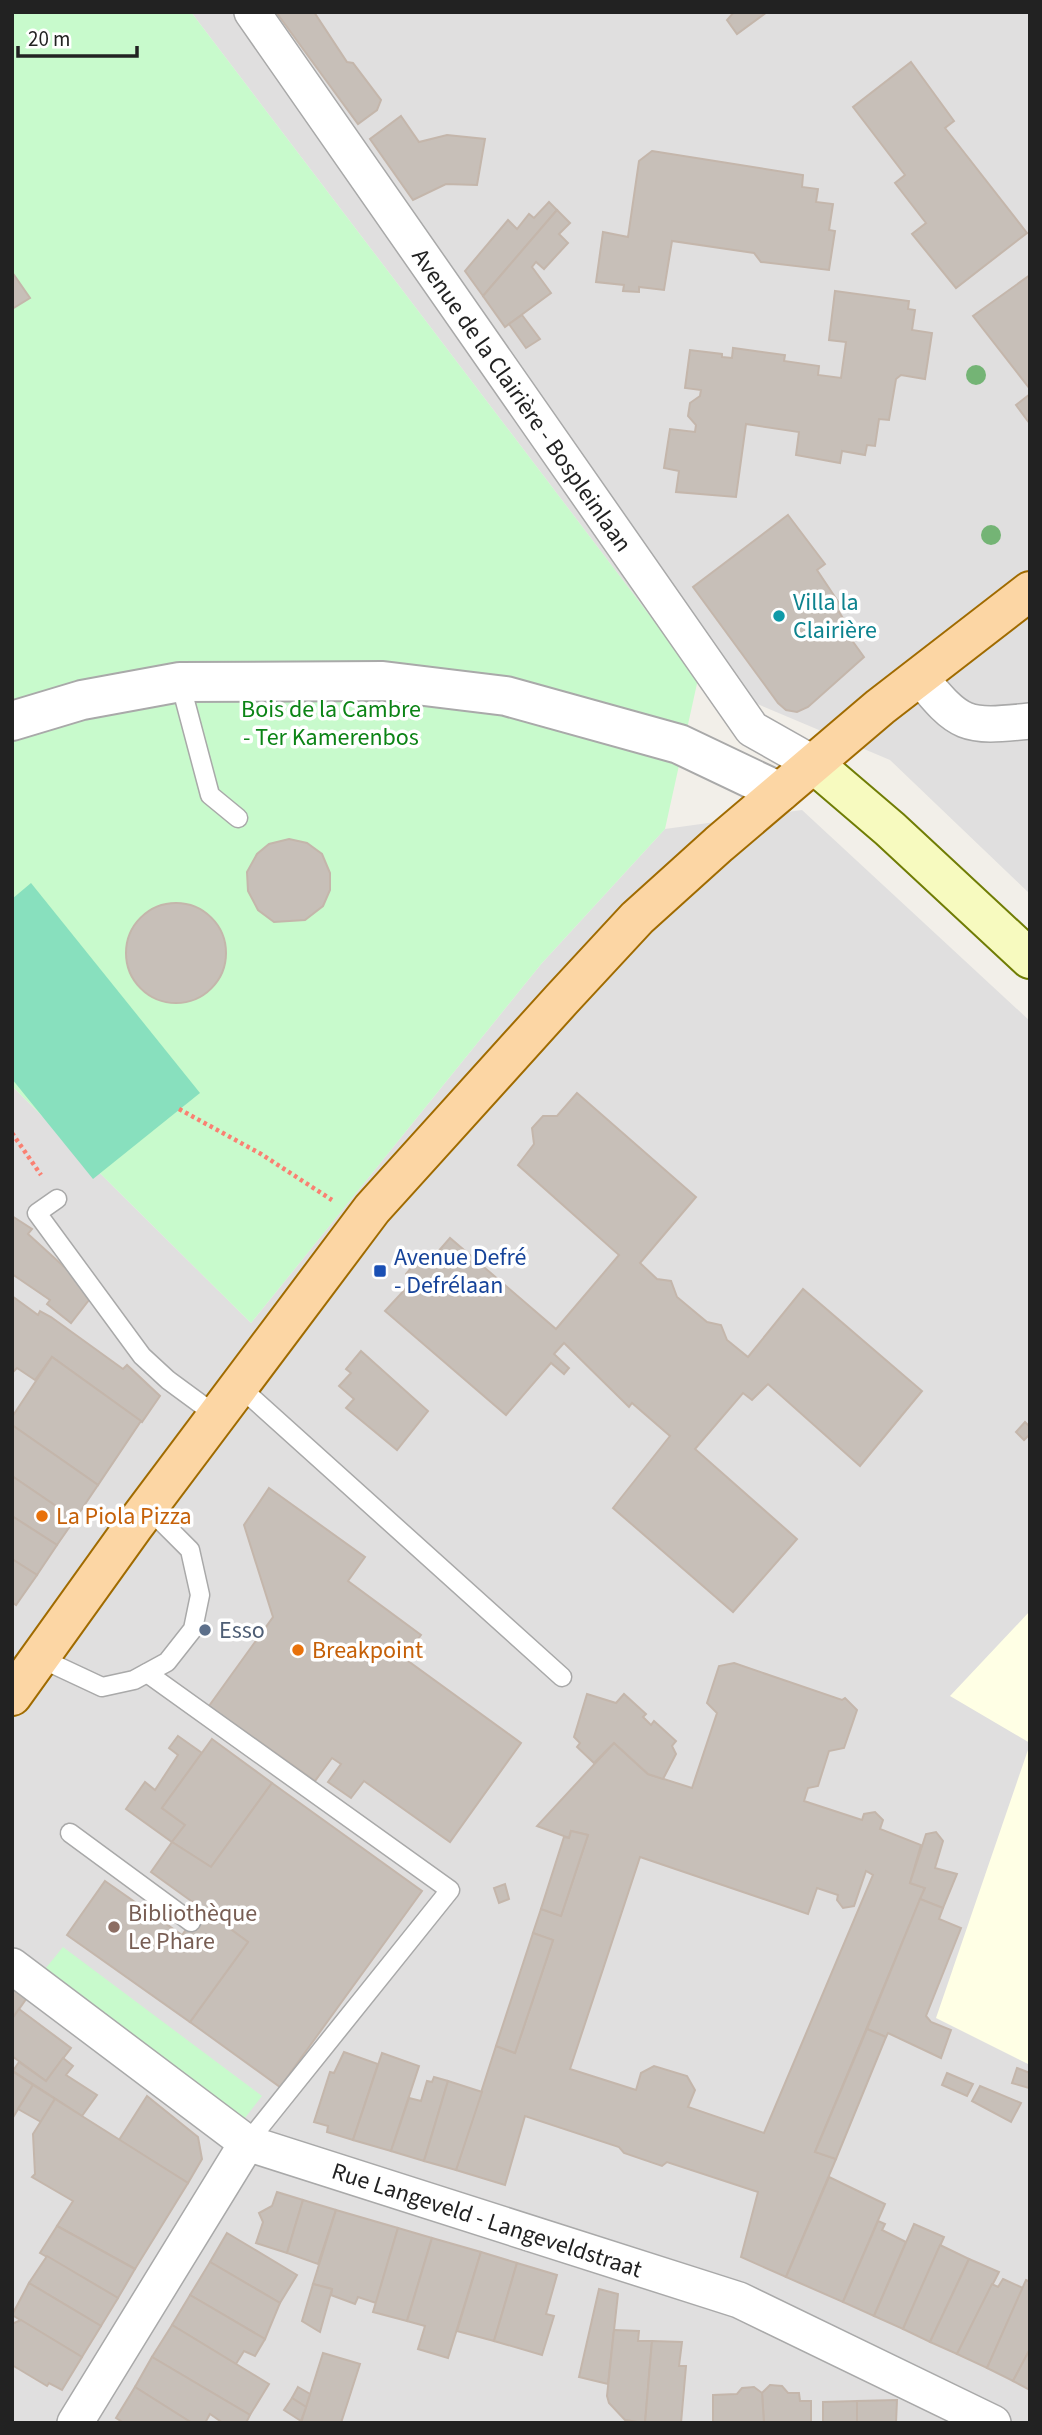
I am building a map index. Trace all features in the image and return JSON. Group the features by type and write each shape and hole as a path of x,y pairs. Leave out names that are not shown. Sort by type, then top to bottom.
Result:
{"main road":[{"path":"12,1696 148,1508 362,1223 637,918 780,792 919,676 1030,591"},
{"path":"814,764 890,829 1030,958"}],"street":[{"name":"Avenue de la Clairière - Bospleinlaan","path":"252,12 752,729 814,764"},
{"path":"919,676 949,713 968,723 1030,720"},
{"path":"12,721 82,700 180,682 383,681 506,696 679,744 780,792"},
{"name":"Rue Langeveld - Langeveldstraat","path":"12,1966 247,2143 739,2300 993,2423"},
{"path":"75,2423 247,2143"}],"lane":[{"path":"180,682 211,795 238,818"},
{"path":"57,1199 37,1213 142,1356 168,1380 228,1401 562,1677"},
{"path":"40,1657 102,1687 134,1680 167,1662 193,1629 200,1595 190,1550 148,1508"},
{"path":"147,1673 450,1890 247,2143"},
{"path":"70,1833 191,1922"}],"path":[{"path":"179,1109 272,1161 362,1223"},
{"path":"12,1133 57,1199"}],"shaded area":[{"path":"191,12 1030,12 1030,894 890,760 698,679"},
{"path":"802,810 1030,1021 1030,2423 12,2423 12,1086 251,1323 542,963 665,829"},
{"path":"1030,1611 1030,1743 950,1696"},
{"path":"1030,1744 1030,2065 936,2018"}],"green space":[{"name":"Bois de la Cambre - Ter Kamerenbos","path":"12,12 191,12 698,679 665,829 542,963 251,1323 12,1086"},
{"path":"31,883 200,1093 93,1179 12,1079 12,899"},
{"path":"63,1947 262,2096 241,2123 41,1974"}],"building":[{"path":"276,12 314,12 347,62 353,63 381,100 377,110 358,124"},
{"path":"734,12 767,12 737,34 727,20"},
{"path":"911,62 954,121 945,128 1027,233 956,288 912,234 926,223 895,183 905,175 853,107"},
{"path":"401,116 419,142 447,135 485,139 477,185 446,184 413,200 370,139"},
{"path":"652,151 803,175 802,187 818,189 816,202 833,204 829,230 835,231 829,270 761,262 754,253 672,241 664,290 639,287 639,292 623,291 624,285 596,282 603,232 628,237 639,161"},
{"path":"549,202 557,210 483,296 465,271 508,220 517,229 529,214 534,218"},
{"path":"557,210 570,223 559,234 568,243 544,269 536,262 532,267 551,293 505,327 483,296"},
{"path":"12,272 30,298 12,309"},
{"path":"1030,275 1030,389 973,316"},
{"path":"835,291 909,301 908,309 915,310 912,330 932,333 925,379 901,375 896,379 889,420 879,419 875,446 867,445 865,455 842,451 840,463 796,455 799,432 746,424 736,497 676,492 679,471 664,468 670,429 695,432 696,425 688,416 690,403 700,396 701,390 685,388 690,350 732,358 733,348 785,355 784,361 819,366 818,375 841,378 846,342 829,340"},
{"path":"522,315 540,339 526,348 509,324"},
{"path":"1030,394 1030,424 1016,405"},
{"name":"Villa la Clairière","path":"788,515 825,564 817,570 843,609 839,612 845,621 853,622 857,628 856,635 851,639 864,657 808,707 797,712 786,710 778,703 693,587"},
{"path":"289,839 307,843 322,854 330,873 330,890 323,906 305,920 274,922 258,910 248,891 247,872 257,854 269,844"},
{"path":"176,903 204,911 218,925 226,953 218,981 204,995 176,1003 148,995 134,981 126,953 134,925 148,911"},
{"path":"577,1093 696,1197 640,1263 657,1279 671,1281 677,1297 707,1322 721,1325 727,1340 748,1357 803,1289 922,1391 860,1466 768,1384 752,1400 743,1393 695,1449 797,1539 733,1612 613,1508 670,1436 632,1403 629,1407 564,1343 554,1354 569,1368 564,1374 551,1363 506,1415 385,1311 410,1284 406,1274 416,1262 429,1262 450,1238 556,1329 619,1255 518,1165 534,1144 532,1128 543,1116 557,1116"},
{"path":"12,1216 32,1229 28,1234 72,1274 89,1300 71,1323 47,1304 50,1300 12,1274"},
{"path":"12,1296 38,1315 40,1311 51,1317 123,1369 127,1365 160,1396 142,1422 52,1357 35,1380 17,1368 12,1373"},
{"path":"361,1351 428,1411 397,1450 346,1408 354,1399 339,1386 351,1373 346,1369"},
{"path":"52,1357 141,1421 98,1485 12,1425 12,1417"},
{"path":"1025,1422 1030,1427 1030,1434 1024,1440 1016,1432"},
{"path":"12,1425 98,1485 75,1519 12,1476"},
{"path":"12,1476 75,1519 57,1545 12,1516"},
{"path":"269,1488 365,1557 348,1581 421,1635 404,1658 521,1743 450,1842 364,1781 351,1798 328,1782 341,1764 332,1758 315,1781 209,1706 273,1617 244,1525"},
{"path":"12,1516 57,1545 37,1575 12,1559"},
{"path":"12,1559 37,1575 16,1605 12,1602"},
{"path":"734,1663 842,1700 845,1698 857,1710 844,1748 829,1751 818,1786 808,1788 804,1801 862,1820 864,1814 875,1812 883,1820 880,1829 921,1845 910,1883 925,1888 815,2152 836,2159 786,2277 741,2257 758,2192 667,2162 662,2166 624,2153 619,2147 525,2116 505,2185 456,2170 496,2046 515,2053 553,1940 533,1933 541,1909 561,1916 588,1835 571,1831 569,1838 537,1826 614,1743 648,1774 692,1788 717,1713 707,1703 719,1666","holes":["640,1857 808,1914 817,1888 838,1895 837,1900 843,1908 854,1906 866,1871 873,1875 764,2133 688,2107 695,2090 687,2076 654,2066 641,2073 636,2090 570,2069"]},
{"path":"587,1694 616,1703 624,1694 646,1714 643,1717 651,1725 654,1721 676,1741 672,1746 676,1754 663,1779 648,1774 614,1743 594,1763 577,1747 580,1743 574,1737"},
{"path":"178,1736 202,1753 162,1808 185,1825 172,1842 126,1809 145,1782 155,1790 178,1755 169,1748"},
{"path":"212,1739 272,1783 211,1867 172,1842 185,1825 162,1808"},
{"path":"272,1783 422,1891 280,2087 190,2022 248,1942 151,1872 172,1842 211,1867"},
{"path":"571,1831 588,1835 561,1916 541,1909 564,1837 569,1838"},
{"path":"936,1832 943,1841 935,1868 957,1874 943,1908 920,1899 925,1888 910,1883 926,1834"},
{"path":"105,1881 182,1935 202,1908 248,1942 190,2022 67,1935"},
{"path":"505,1884 509,1899 499,1903 494,1888"},
{"path":"920,1899 943,1908 939,1919 961,1928 926,2016 931,2022 951,2030 941,2058 888,2033 886,2037 867,2029"},
{"path":"533,1933 553,1940 515,2053 496,2046"},
{"path":"12,1982 31,1992 12,2019"},
{"path":"19,2009 71,2048 46,2081 12,2056 12,2019"},
{"path":"867,2029 886,2037 836,2159 815,2152"},
{"path":"344,2052 378,2064 353,2140 327,2132 328,2126 314,2122 330,2072 334,2073"},
{"path":"382,2053 419,2066 391,2151 353,2140"},
{"path":"63,2058 73,2066 66,2075 97,2095 82,2116 13,2071 19,2062 46,2081"},
{"path":"1017,2068 1030,2073 1029,2088 1012,2083"},
{"path":"12,2071 33,2085 12,2119"},
{"path":"947,2073 973,2084 967,2096 942,2085"},
{"path":"434,2077 448,2081 424,2161 391,2151 409,2098 421,2101 427,2081 432,2082"},
{"path":"448,2081 482,2092 456,2170 424,2161"},
{"path":"33,2085 55,2099 41,2122 18,2109"},
{"path":"980,2086 1021,2103 1011,2122 972,2101"},
{"path":"147,2096 198,2137 202,2159 188,2183 119,2140"},
{"path":"55,2099 188,2183 135,2269 57,2226 73,2201 32,2177 35,2174 33,2134"},
{"path":"829,2177 885,2204 843,2302 786,2277"},
{"path":"277,2192 303,2200 287,2253 256,2243 263,2222 259,2213 272,2206"},
{"path":"303,2200 336,2210 318,2264 287,2253"},
{"path":"336,2210 398,2228 376,2303 358,2297 355,2304 331,2295 332,2289 313,2284"},
{"path":"878,2221 885,2224 882,2230 906,2242 874,2316 843,2302"},
{"path":"914,2224 944,2237 903,2329 874,2316"},
{"path":"57,2226 135,2269 118,2298 40,2253"},
{"path":"398,2228 432,2238 407,2321 373,2312"},
{"path":"227,2233 297,2275 280,2303 210,2262"},
{"path":"432,2238 481,2252 448,2358 418,2349 425,2326 407,2321"},
{"path":"940,2245 969,2259 930,2342 903,2329"},
{"path":"481,2252 517,2263 494,2341 457,2331"},
{"path":"47,2256 118,2298 101,2326 29,2283"},
{"path":"969,2259 999,2272 957,2354 930,2342"},
{"path":"210,2262 280,2303 265,2339 190,2295"},
{"path":"517,2263 557,2275 546,2314 554,2316 542,2355 494,2341"},
{"path":"1003,2279 1023,2288 987,2368 957,2354 992,2284 998,2287"},
{"path":"1026,2280 1030,2282 1030,2349 1013,2381 987,2368"},
{"path":"29,2283 101,2326 82,2357 12,2315"},
{"path":"313,2284 332,2289 320,2332 302,2321"},
{"path":"599,2289 618,2294 608,2384 579,2377"},
{"path":"190,2295 265,2339 255,2356 244,2351 236,2364 172,2325"},
{"path":"21,2320 82,2357 62,2390 49,2383 47,2386 12,2365 12,2324"},
{"path":"172,2325 269,2384 250,2415 152,2357"},
{"path":"614,2330 639,2331 638,2341 652,2341 645,2423 625,2420 609,2403 607,2396"},
{"path":"652,2341 682,2342 679,2366 686,2366 681,2423 645,2423"},
{"path":"1030,2349 1030,2390 1013,2381"},
{"path":"323,2353 360,2364 341,2423 301,2423"},
{"path":"152,2357 250,2415 246,2423 223,2423 210,2414 205,2423 192,2423 135,2387"},
{"path":"770,2385 782,2386 788,2393 799,2393 800,2401 811,2401 811,2423 764,2423 762,2393"},
{"path":"135,2387 192,2423 124,2423 116,2418"},
{"path":"298,2387 310,2394 306,2407 292,2398"},
{"path":"754,2387 762,2393 764,2423 713,2423 713,2395 737,2394 742,2388"},
{"path":"292,2398 306,2407 301,2421 284,2410"},
{"path":"897,2400 896,2423 857,2423 857,2401"},
{"path":"857,2401 857,2423 823,2423 823,2402"}],"place":[{"name":"Villa la Clairière","path":"779,616"},
{"name":"Avenue Defré - Defrélaan","path":"380,1271"},
{"name":"La Piola Pizza","path":"42,1516"},
{"name":"Esso","path":"205,1630"},
{"name":"Breakpoint","path":"298,1650"},
{"name":"Bibliothèque Le Phare","path":"114,1927"}]}
